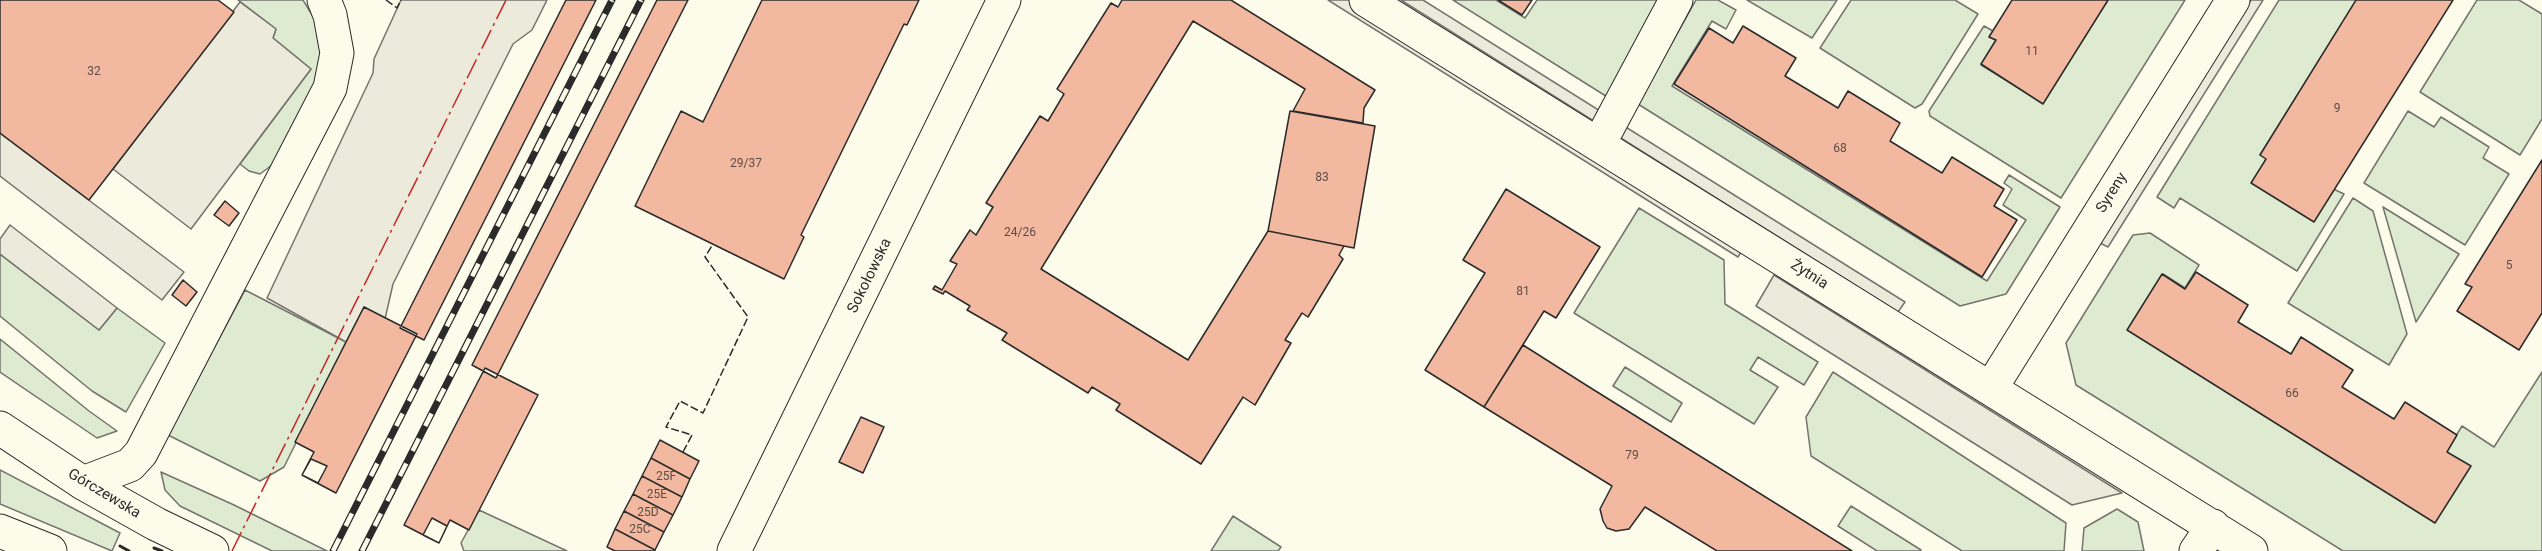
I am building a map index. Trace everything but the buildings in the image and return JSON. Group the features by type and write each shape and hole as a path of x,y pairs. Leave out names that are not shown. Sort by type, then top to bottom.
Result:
{"street":[{"path":"83,483 130,465 141,453 330,88 337,53 330,15 324,0"},
{"name":"Sokołowska","path":"734,551 1004,0"},
{"name":"Żytnia","path":"1366,0 1991,388 2204,538 2251,551"},
{"path":"1599,144 1676,0"},
{"name":"Syreny","path":"1991,388 2233,0"},
{"name":"Górczewska","path":"0,428 83,483 156,524 212,551"},
{"path":"0,531 50,551"}],"green space":[{"path":"238,0 303,0 317,23 322,42 317,84 272,165 260,174 249,171 240,164 311,69 273,38 276,29"},
{"path":"1453,0 1496,0 1525,18 1537,0 1659,0 1609,98"},
{"path":"1696,0 1718,0 1736,10 1726,29 1712,21 1672,86 1987,281 2026,220 2003,205 2012,189 2004,183 2009,175 2060,207 2006,294 1960,306 1638,104"},
{"path":"1747,0 1837,0 1812,38"},
{"path":"1851,0 1955,0 1978,14 1922,104 1915,108 1820,48"},
{"path":"2108,0 2185,0 2061,198 1930,116 1929,111 1984,26 1993,31 1989,37 1996,40 1981,65 2043,103"},
{"path":"2279,0 2357,0 2260,155 2344,194 2297,271 2180,198 2174,208 2157,197"},
{"path":"2477,0 2519,0 2542,14 2542,119 2520,155 2420,92"},
{"path":"2408,111 2434,127 2441,117 2489,147 2483,158 2509,174 2465,245 2364,183"},
{"path":"2353,198 2373,211 2407,334 2389,365 2288,303"},
{"path":"2383,207 2459,254 2416,322"},
{"path":"1639,208 1724,260 1725,304 1818,362 1804,385 1758,357 1750,370 1778,387 1754,424 1574,313"},
{"path":"2150,233 2199,265 2185,288 2163,274 2128,329 2446,452 2462,426 2494,447 2542,372 2542,551 2343,551 2076,385 2066,343 2133,235"},
{"path":"0,254 99,330 117,308 165,343 126,412 92,391 0,316"},
{"path":"245,290 346,342 284,467 260,481 168,435"},
{"path":"0,339 117,431 97,438 0,372"},
{"path":"1625,367 1682,403 1671,422 1613,386"},
{"path":"1833,372 2066,523 2064,551 1962,551 1811,456 1806,417"},
{"path":"0,470 120,533 112,551 0,504"},
{"path":"161,472 327,551 272,551 180,506 165,490"},
{"path":"1851,506 1921,550 1877,551 1838,526"},
{"path":"2117,509 2138,522 2144,551 2082,551 2084,528"},
{"path":"479,510 567,551 464,551 461,543"},
{"path":"1233,516 1281,547 1278,551 1211,551"}],"shaded area":[{"path":"401,0 547,0 532,30 513,44 393,284 385,319 364,307 346,342 267,298 373,73 374,59"},
{"path":"1328,0 1349,0 1744,247 1738,257"},
{"path":"1401,0 1423,0 1905,302 1898,312"},
{"path":"2251,0 2263,0 2108,247 2098,242"},
{"path":"240,2 276,29 273,38 311,69 191,229 113,169"},
{"path":"0,133 184,272 162,300 0,176"},
{"path":"10,225 117,308 99,330 0,254 0,239"},
{"path":"1774,275 2122,493 2072,505 1756,306"}],"railway":[{"path":"333,551 612,0"},
{"path":"362,551 641,0"}],"fence":[{"path":"386,0 397,8 401,0"},
{"path":"683,452 692,435 666,427 680,401 703,413 748,317 705,257 713,244"}],"wall":[{"path":"120,546 129,551"},
{"path":"154,548 162,551"}],"power":[{"path":"232,551 506,0"}]}
